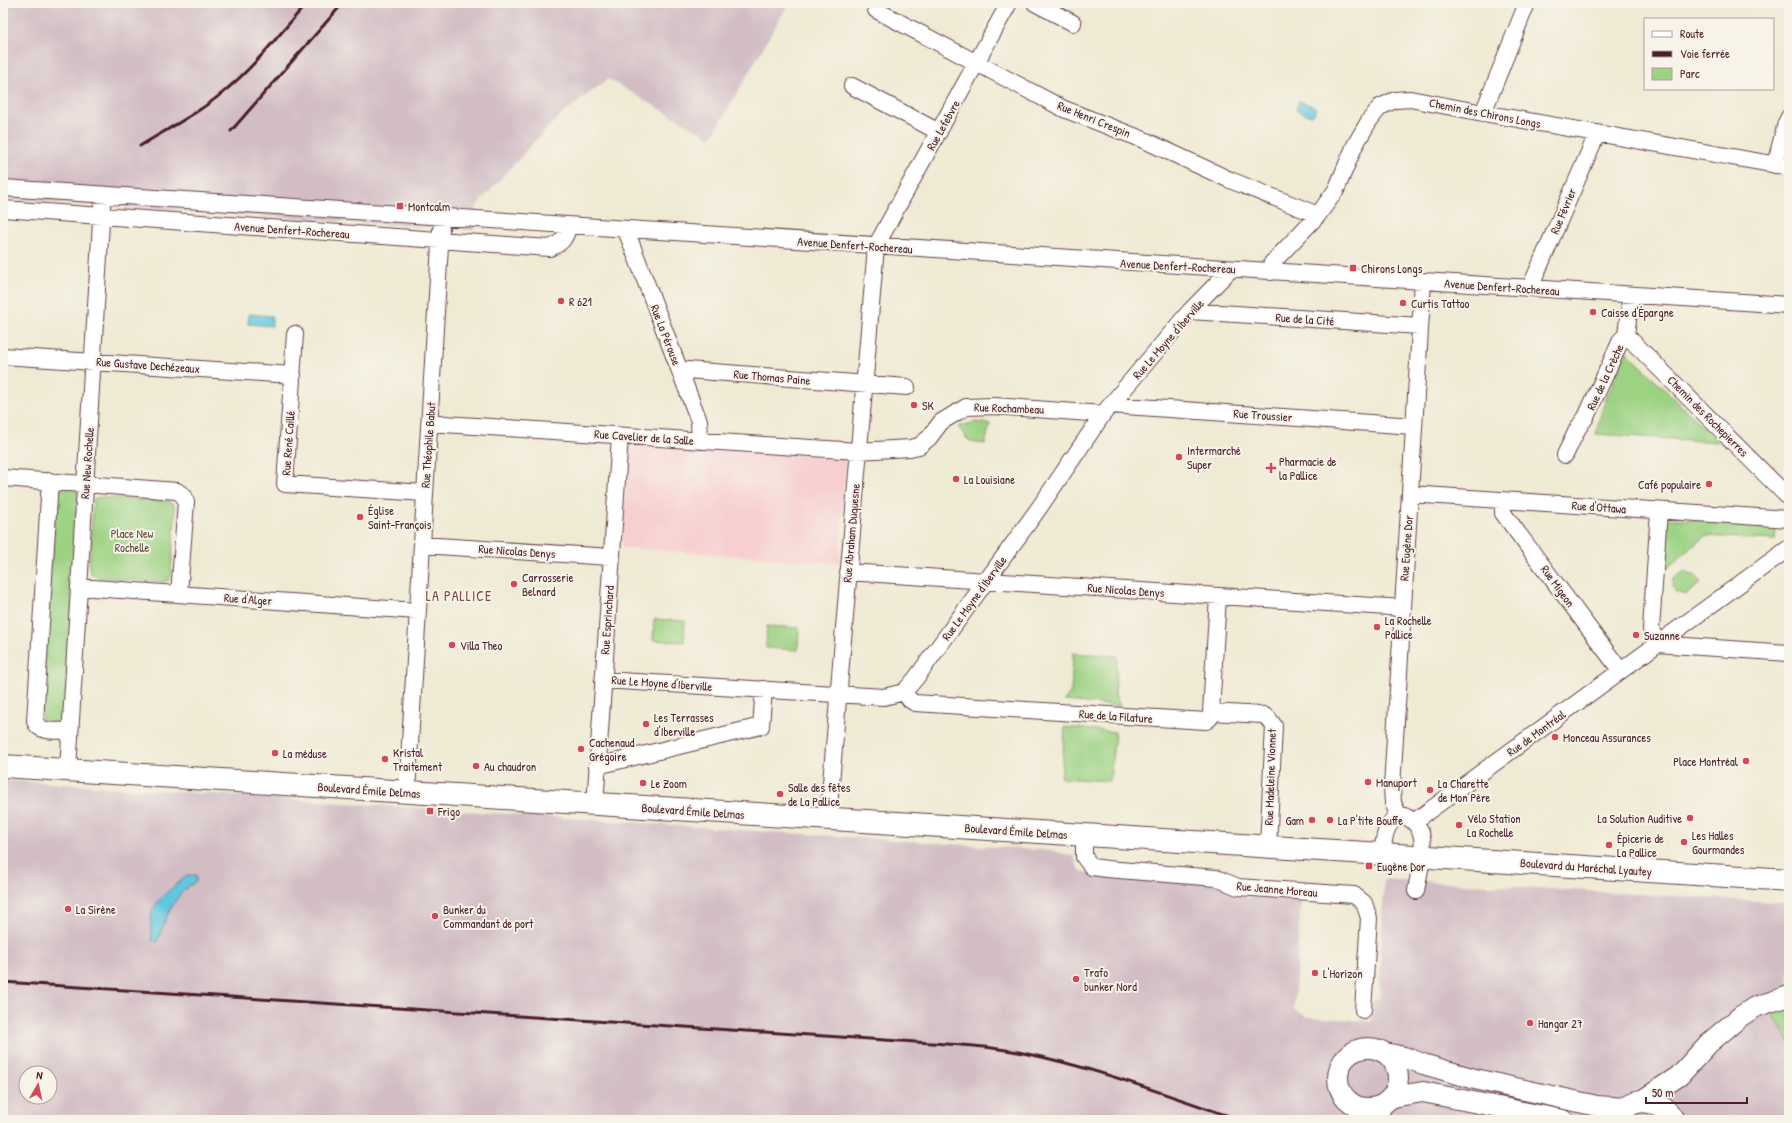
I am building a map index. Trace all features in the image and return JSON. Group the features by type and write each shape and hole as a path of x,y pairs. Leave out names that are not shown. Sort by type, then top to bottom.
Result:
{"main road":[{"name":"Boulevard Émile Delmas","path":"3,766 595,805 1382,854"},
{"name":"Boulevard du Maréchal Lyautey","path":"1382,854 1789,880"},
{"path":"1628,1110 1651,1102 1661,1106 1671,1116"}],"street":[{"name":"Rue Lefebvre","path":"876,246 1009,3"},
{"path":"1035,3 1073,23"},
{"path":"1483,113 1527,3"},
{"name":"Rue Henri Crespin","path":"876,10 1064,109 1144,140 1230,180 1318,215"},
{"path":"852,86 939,132"},
{"name":"Chemin des Chirons Longs","path":"1271,272 1272,263 1318,215 1336,190 1369,121 1380,107 1395,100 1410,99 1597,134 1782,166"},
{"path":"1782,166 1786,123 1789,117"},
{"name":"Rue Février","path":"1530,288 1597,134"},
{"name":"Avenue Denfert-Rochereau","path":"3,188 1789,305"},
{"name":"Rue New Rochelle","path":"68,770 103,195"},
{"name":"Avenue Denfert-Rochereau","path":"3,209 550,248 563,241 567,236 568,226"},
{"name":"Rue Théophile Babut","path":"407,793 442,217"},
{"name":"Rue La Pérouse","path":"626,230 699,420 700,441"},
{"name":"Rue Abraham Duquesne","path":"828,819 876,246"},
{"name":"Rue Le Moyne d'Iberville","path":"603,680 884,697 904,692 949,633 1039,508 1107,409 1190,312 1231,269"},
{"name":"Rue Eugène Dor","path":"1398,814 1393,803 1392,787 1423,281"},
{"name":"Rue de la Crèche","path":"1565,455 1578,428 1586,417 1621,340 1626,335 1631,295"},
{"name":"Rue de la Cité","path":"1190,312 1420,326"},
{"name":"Rue René Caillé","path":"296,334 285,484 425,493"},
{"name":"Chemin des Rochepierres","path":"1626,335 1789,498"},
{"name":"Rue Gustave Dechézeaux","path":"3,356 293,375"},
{"name":"Rue Thomas Paine","path":"681,373 687,370 907,387"},
{"name":"Rue Rochambeau","path":"858,451 919,446 930,438 941,422 966,407 994,406 1107,409"},
{"name":"Rue Troussier","path":"1107,409 1414,426"},
{"name":"Rue Cavelier de la Salle","path":"429,423 858,451"},
{"name":"Rue Esprinchard","path":"595,805 620,436"},
{"path":"3,478 177,491 184,496 186,502 179,594"},
{"path":"50,481 35,721 36,726 40,729 70,731"},
{"name":"Rue d'Ottawa","path":"1410,494 1789,519"},
{"name":"Rue Migeon","path":"1503,500 1503,513 1620,670"},
{"path":"1659,511 1651,629 1657,644 1789,653"},
{"name":"Rue Nicolas Denys","path":"422,545 612,557"},
{"name":"Rue de Montréal","path":"1415,821 1789,548"},
{"name":"Rue Nicolas Denys","path":"848,572 1403,608"},
{"name":"Rue d'Alger","path":"79,587 417,611"},
{"path":"1212,712 1218,596"},
{"path":"598,766 761,726 764,689"},
{"name":"Rue de la Filature","path":"904,692 910,700 915,703 1199,722 1206,721 1210,718 1212,712"},
{"name":"Rue Madeleine Vionnet","path":"1212,712 1263,715 1272,722 1274,726 1268,847"},
{"path":"1382,854 1389,823 1398,814 1407,816 1415,821 1421,830 1421,857 1416,891"},
{"name":"Rue Jeanne Moreau","path":"1084,835 1084,857 1092,866 1107,869 1216,878 1238,888 1354,895 1364,903 1369,918 1363,1010"},
{"path":"1563,1120 1423,1092 1385,1107 1371,1108 1357,1113 1340,1089 1339,1072 1342,1063 1348,1056 1356,1051 1366,1048 1376,1049 1385,1053 1404,1057 1475,1079 1597,1106 1628,1110 1679,1076 1709,1043 1741,1016 1755,1007 1789,996"},
{"path":"1385,1053 1392,1060 1397,1069 1398,1078 1397,1088 1385,1107"},
{"path":"1671,1116 1672,1090 1679,1076"}],"shaded area":[{"path":"3,3 789,3 711,138 608,79 561,115 534,142 477,205 474,230 3,199"},
{"path":"629,444 846,458 839,563 622,548"},
{"path":"3,780 1054,851 1074,857 1078,868 1081,871 1112,876 1217,884 1236,896 1301,901 1294,1010 1308,1017 1371,1021 1374,999 1379,999 1384,879 1789,903 1789,1120 3,1120"}],"green space":[{"path":"1626,351 1718,442 1596,434 1602,409"},
{"path":"975,422 990,424 985,444 970,442 958,427"},
{"path":"56,488 77,490 78,495 64,724 62,727 41,721"},
{"name":"Place New Rochelle","path":"95,498 168,501 174,505 175,513 171,574 169,580 163,582 100,578 92,575 89,569 93,502"},
{"path":"1664,518 1776,525 1775,540 1705,536 1661,573"},
{"path":"1685,571 1689,574 1695,575 1700,581 1700,584 1685,595 1676,592 1672,586 1673,579"},
{"path":"654,619 685,621 684,642 653,640"},
{"path":"767,626 799,628 798,650 766,648"},
{"path":"1073,653 1117,656 1115,695 1120,706 1064,701 1071,691"},
{"path":"1065,727 1115,732 1110,781 1061,778"},
{"path":"1789,996 1789,1042 1774,1017 1774,1000"}],"water":[{"path":"1299,101 1315,107 1315,113 1311,116 1296,110"},
{"path":"249,314 272,316 272,326 248,324"},
{"path":"188,875 197,875 196,882 188,887 176,900 167,916 157,942 152,940 151,917 155,905 174,886"}],"railway":[{"path":"140,146 196,112 227,89 259,58 307,3"},
{"path":"231,131 343,3"},
{"path":"3,982 977,1046 1023,1053 1079,1066 1240,1120"}],"place":[{"name":"Montcalm","path":"400,206"},
{"name":"Chirons Longs","path":"1353,268"},
{"name":"R 621","path":"561,301"},
{"name":"Curtis Tattoo","path":"1403,303"},
{"name":"Caisse d'Épargne","path":"1593,312"},
{"name":"SK","path":"914,405"},
{"name":"Intermarché Super","path":"1179,457"},
{"name":"Pharmacie de la Pallice","path":"1271,468"},
{"name":"La Louisiane","path":"956,479"},
{"name":"Café populaire","path":"1709,484"},
{"name":"Église Saint-François","path":"360,517"},
{"name":"Carrosserie Belnard","path":"514,584"},
{"name":"La Rochelle Pallice","path":"1377,627"},
{"name":"Suzanne","path":"1636,635"},
{"name":"Villa Theo","path":"452,645"},
{"name":"Les Terrasses d'Iberville","path":"646,724"},
{"name":"Monceau Assurances","path":"1555,737"},
{"name":"Cachenaud Grégoire","path":"581,749"},
{"name":"La méduse","path":"275,753"},
{"name":"Kristal Traitement","path":"385,759"},
{"name":"Place Montréal","path":"1746,761"},
{"name":"Au chaudron","path":"476,766"},
{"name":"Manuport","path":"1368,782"},
{"name":"Le Zoom","path":"643,783"},
{"name":"La Charette de Mon Père","path":"1430,790"},
{"name":"Salle des fêtes de La Pallice","path":"780,794"},
{"name":"Frigo","path":"430,811"},
{"name":"La Solution Auditive","path":"1690,818"},
{"name":"Gam","path":"1312,820"},
{"name":"La P'tite Bouffe","path":"1330,820"},
{"name":"Vélo Station La Rochelle","path":"1459,825"},
{"name":"Les Halles Gourmandes","path":"1684,842"},
{"name":"Épicerie de La Pallice","path":"1609,845"},
{"name":"Eugène Dor","path":"1369,866"},
{"name":"La Sirène","path":"68,909"},
{"name":"Bunker du Commandant de port","path":"435,916"},
{"name":"L'Horizon","path":"1315,973"},
{"name":"Trafo bunker Nord","path":"1076,979"},
{"name":"Hangar 27","path":"1530,1023"}],"district":[{"name":"LA PALLICE","path":"459,595"}]}
